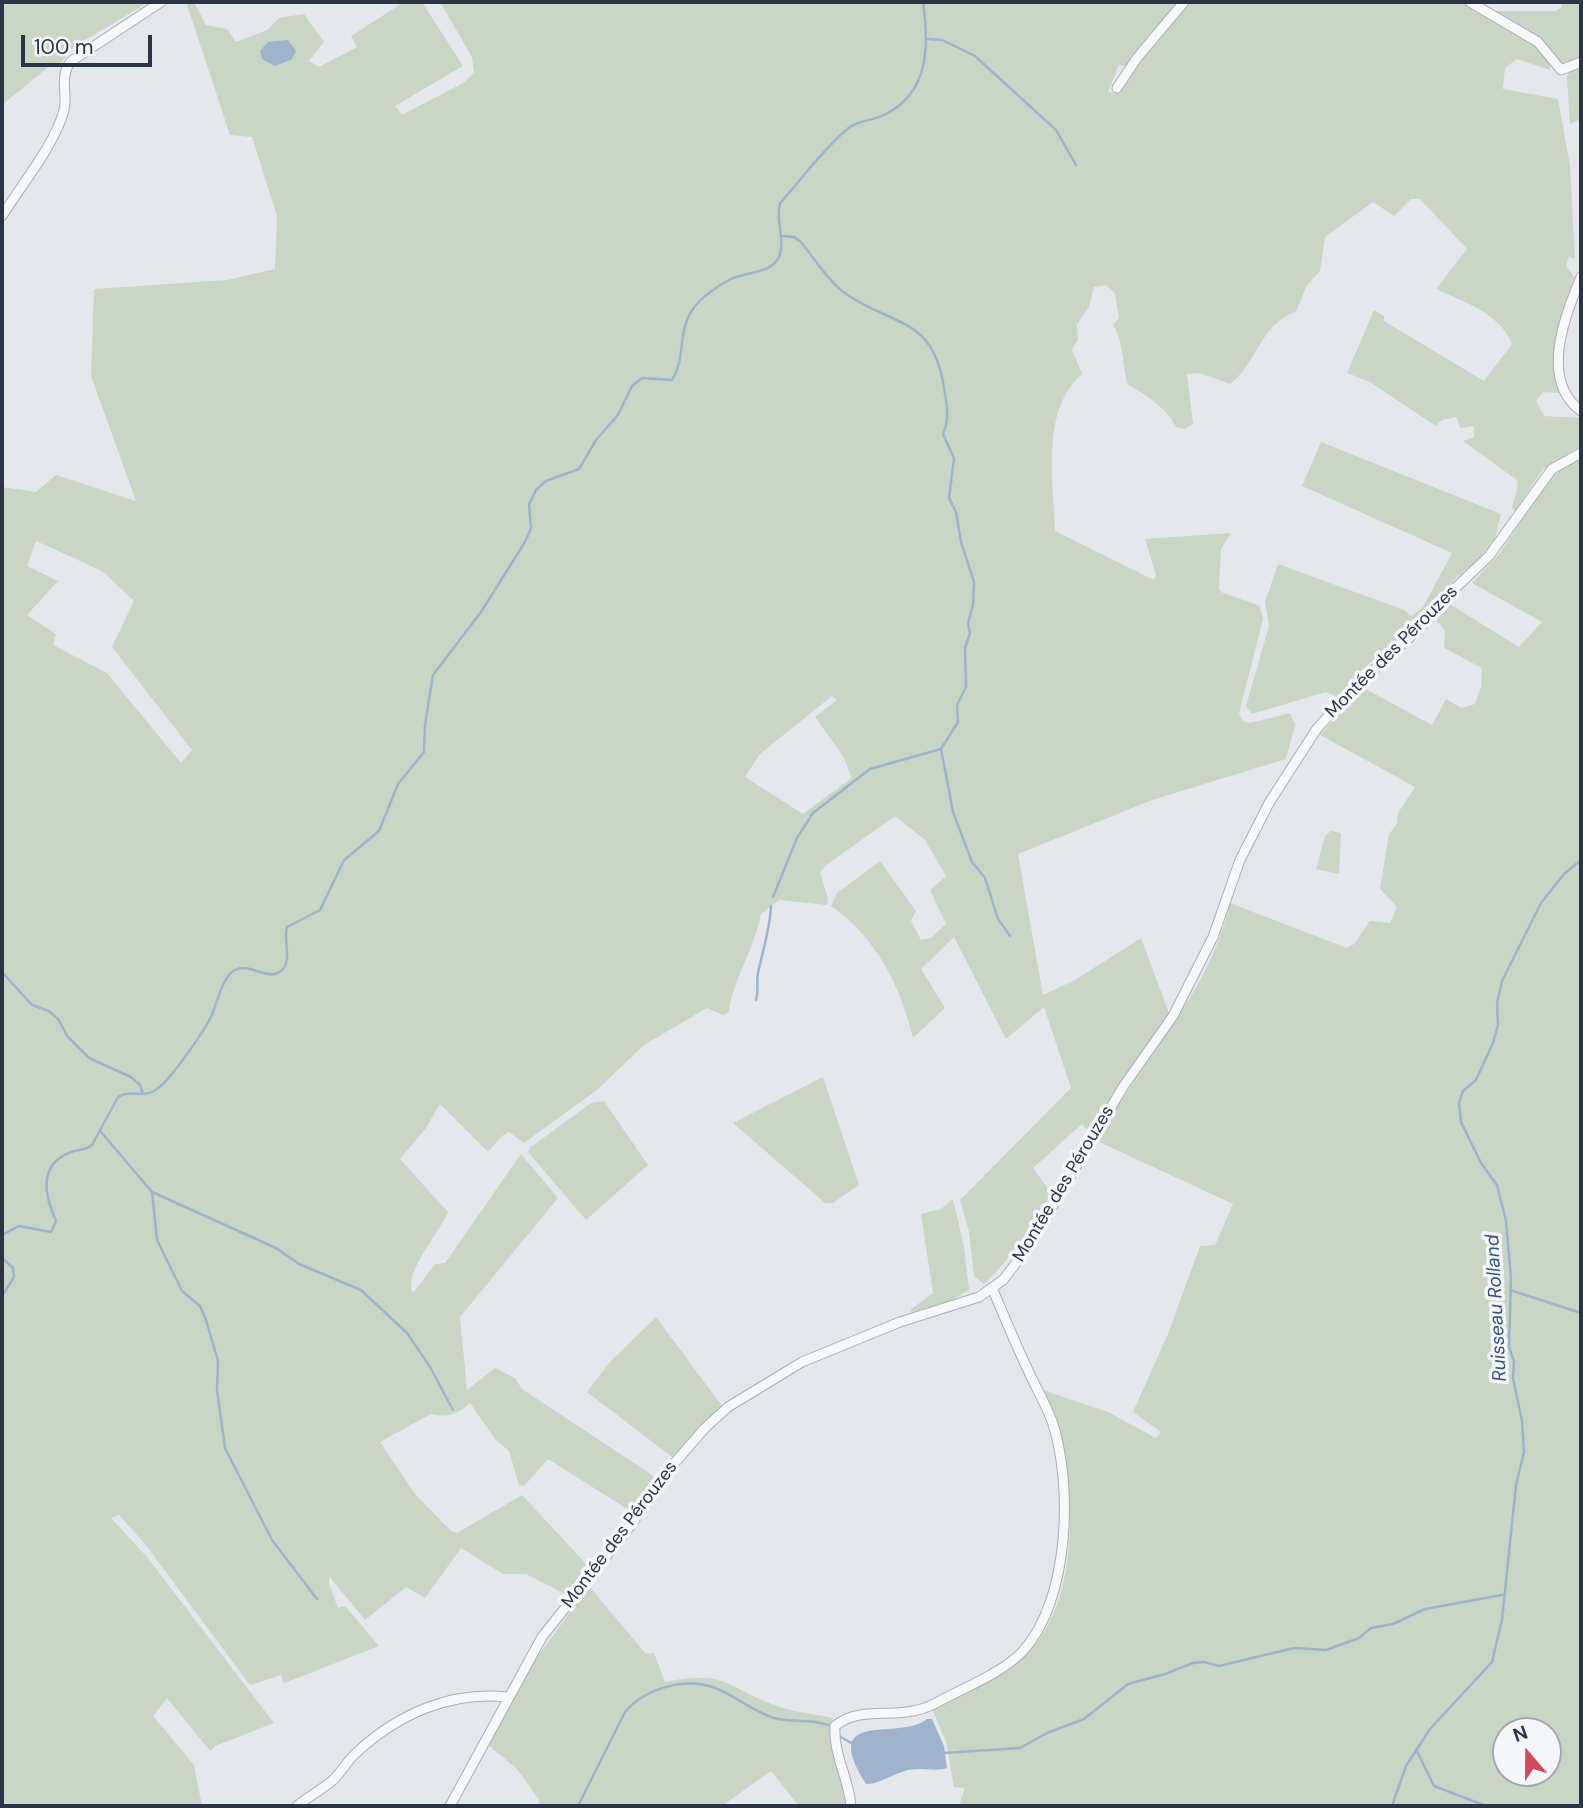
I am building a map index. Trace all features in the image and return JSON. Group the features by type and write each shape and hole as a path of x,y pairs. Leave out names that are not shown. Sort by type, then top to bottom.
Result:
{"street":[{"path":"2,216 51,138 64,111 63,74 70,62 161,2"},
{"path":"1116,88 1184,2"},
{"path":"1470,2 1538,42 1561,70 1581,62"},
{"path":"1581,277 1563,328 1559,354 1564,391 1581,411"},
{"name":"Montée des Pérouzes","path":"450,1806 542,1637 631,1525 664,1474 687,1446 728,1406 802,1362 900,1322 993,1290 1029,1246 1123,1087 1173,1016 1213,937 1246,848 1269,803 1316,730 1349,691 1419,629 1447,596 1489,556 1552,469 1581,453"},
{"path":"851,1806 848,1781 834,1740 835,1726 846,1717 860,1714 910,1714 999,1668 1022,1652 1038,1629 1059,1579 1063,1523 1056,1437 993,1290"},
{"path":"297,1806 331,1782 358,1751 405,1717 447,1700 507,1697"}],"green space":[{"path":"2,2 149,2 69,51 62,62 47,68 2,105"},
{"path":"186,2 194,2 206,25 227,29 236,42 267,30 279,18 304,14 324,42 309,61 319,67 357,47 351,36 404,2 422,2 463,66 395,106 402,115 465,82 474,72 472,57 440,2 1462,2 1537,45 1550,64 1550,70 1517,59 1505,68 1503,89 1558,99 1570,166 1575,259 1569,257 1566,266 1575,278 1561,321 1556,349 1560,393 1543,392 1536,401 1544,416 1581,418 1581,446 1543,469 1515,511 1512,508 1517,480 1463,441 1474,437 1474,426 1460,428 1457,417 1442,420 1436,426 1370,382 1347,373 1374,310 1384,316 1384,321 1484,381 1512,344 1499,324 1490,316 1436,289 1467,249 1420,199 1411,199 1394,216 1373,202 1325,237 1320,271 1307,285 1296,312 1275,325 1239,376 1230,384 1200,373 1187,374 1193,424 1185,429 1176,427 1168,414 1128,385 1119,339 1113,325 1119,318 1115,293 1106,285 1094,287 1089,307 1077,324 1078,340 1072,350 1082,374 1069,389 1060,407 1055,427 1052,469 1055,531 1154,580 1156,575 1145,539 1231,533 1221,549 1219,588 1221,592 1260,606 1263,619 1239,713 1243,721 1250,723 1290,713 1295,725 1286,759 1152,800 1018,854 1043,995 1075,980 1141,938 1169,1013 1090,1133 1082,1124 1033,1168 1052,1194 1021,1241 984,1284 974,1276 969,1232 960,1200 1071,1088 1044,1007 1006,1039 954,937 921,969 945,1008 913,1038 894,982 884,964 861,933 831,906 837,893 880,861 916,911 911,921 921,940 931,938 946,924 930,890 946,876 925,840 895,816 825,866 820,873 828,898 827,905 779,900 761,914 729,1012 723,1015 707,1008 644,1045 597,1090 524,1143 509,1132 488,1152 440,1104 426,1128 400,1159 448,1212 417,1265 411,1285 413,1293 435,1264 445,1263 521,1154 558,1198 460,1317 467,1390 495,1368 515,1378 522,1389 658,1479 635,1514 548,1459 524,1486 519,1485 509,1451 495,1439 470,1403 452,1414 431,1414 380,1442 415,1494 451,1531 457,1533 522,1495 589,1567 569,1596 526,1574 503,1574 461,1548 425,1598 406,1587 365,1620 329,1576 329,1584 338,1608 345,1606 379,1646 287,1682 283,1683 281,1675 250,1685 145,1544 119,1515 111,1518 147,1557 274,1723 215,1746 210,1751 167,1698 153,1716 194,1765 202,1806 2,1806 2,487 36,492 56,475 136,501 91,376 94,289 227,280 275,269 277,216 252,137 230,135","holes":["1119,65 1136,67 1120,93 1108,92","36,541 102,571 134,601 112,647 192,750 181,763 107,673 53,645 56,634 27,615 58,581 27,566","832,696 837,700 815,717 843,756 852,778 803,814 745,777 760,754"]},
{"path":"1563,2 1579,2 1581,58 1561,65 1542,39 1491,11 1555,11 1561,8"},
{"path":"1581,66 1581,119 1570,124 1567,77 1570,70"},
{"path":"1321,442 1501,514 1495,538 1479,559 1455,579 1408,632 1364,668 1338,697 1326,692 1252,714 1246,706 1269,626 1265,602 1278,564 1404,610 1411,616 1423,607 1452,553 1302,486"},
{"path":"1581,458 1581,1806 959,1806 965,1788 954,1787 946,1741 932,1709 994,1676 1025,1655 1045,1631 1059,1600 1067,1564 1069,1488 1055,1418 1043,1390 1108,1412 1156,1438 1161,1432 1133,1412 1168,1334 1200,1246 1215,1245 1233,1204 1097,1141 1207,967 1230,903 1347,948 1354,944 1370,921 1390,923 1397,907 1380,889 1389,834 1397,824 1398,813 1415,787 1320,735 1362,687 1432,725 1446,699 1461,708 1475,704 1481,687 1482,668 1444,648 1445,630 1436,620 1448,603 1519,647 1542,622 1472,583 1500,553 1551,476"},
{"path":"1331,831 1341,833 1339,874 1316,869 1325,836"},
{"path":"823,1077 859,1185 833,1203 825,1203 733,1123"},
{"path":"604,1101 648,1165 586,1220 528,1152 531,1147 591,1103"},
{"path":"953,1199 964,1247 969,1290 950,1301 912,1312 910,1310 933,1293 921,1214 941,1209"},
{"path":"656,1317 722,1406 672,1457 587,1392 610,1362"},
{"path":"589,1586 646,1654 654,1653 665,1682 713,1679 781,1707 833,1718 832,1743 845,1806 799,1806 771,1771 722,1806 537,1806 540,1801 517,1769 487,1744 522,1678"}],"water":[{"path":"288,40 296,51 291,60 275,66 262,59 260,51 268,42"},
{"path":"932,1719 944,1746 947,1768 908,1770 876,1783 866,1784 854,1760 851,1745 857,1736 868,1731 914,1725"}],"waterway":[{"path":"2,1235 19,1226 51,1232 56,1221 49,1202 47,1182 53,1165 71,1152 92,1145 118,1097 149,1093 168,1079 210,1019 229,975 242,968 270,974 283,969 287,959 287,927 320,910 344,860 379,831 398,784 424,752 425,725 433,675 481,612 525,542 531,528 529,505 536,490 546,481 579,469 596,440 618,415 632,386 642,378 672,380 679,363 685,326 696,305 726,282 765,269 776,262 781,250 780,203 845,131 855,124 884,115 899,106 910,94 923,66 926,35 923,2"},
{"path":"928,39 942,40 975,56 1056,130 1076,165"},
{"path":"781,236 794,237 801,242 825,274 842,291 920,334 938,364 947,411 943,434 954,458 949,498 956,512 961,542 974,582 973,605 968,623 970,633 965,648 966,687 957,705 958,722 941,749 953,812 972,862 985,878 998,919 1010,936"},
{"path":"773,897 797,838 813,813 870,769 941,749"},
{"name":"Ruisseau Rolland","path":"1392,1806 1406,1766 1430,1729 1492,1662 1502,1620 1516,1485 1524,1452 1522,1421 1513,1378 1514,1361 1509,1347 1511,1278 1506,1221 1497,1185 1481,1163 1461,1122 1459,1103 1463,1091 1476,1080 1493,1043 1498,1025 1497,1003 1502,981 1541,903 1564,874 1581,860"},
{"path":"756,1000 758,973 771,906"},
{"path":"2,972 32,1005 49,1011 58,1019 68,1037 89,1058 131,1077 140,1085 143,1094"},
{"path":"101,1132 152,1192 276,1248 299,1264 361,1290 407,1333 430,1367 453,1410"},
{"path":"152,1192 157,1240 182,1291 200,1306 218,1361 217,1390 225,1448 272,1540 317,1599"},
{"path":"2,1258 13,1268 14,1277 2,1296"},
{"path":"1510,1290 1581,1313"},
{"path":"943,1753 1020,1748 1047,1733 1084,1719 1128,1684 1193,1663 1204,1662 1219,1666 1294,1648 1326,1650 1359,1638 1371,1628 1393,1624 1425,1609 1502,1595"},
{"path":"578,1806 625,1712 643,1697 667,1687 679,1684 704,1685 723,1691 774,1718 828,1725"},
{"path":"841,1737 853,1744"},
{"path":"1416,1749 1434,1786 1486,1806"}]}
